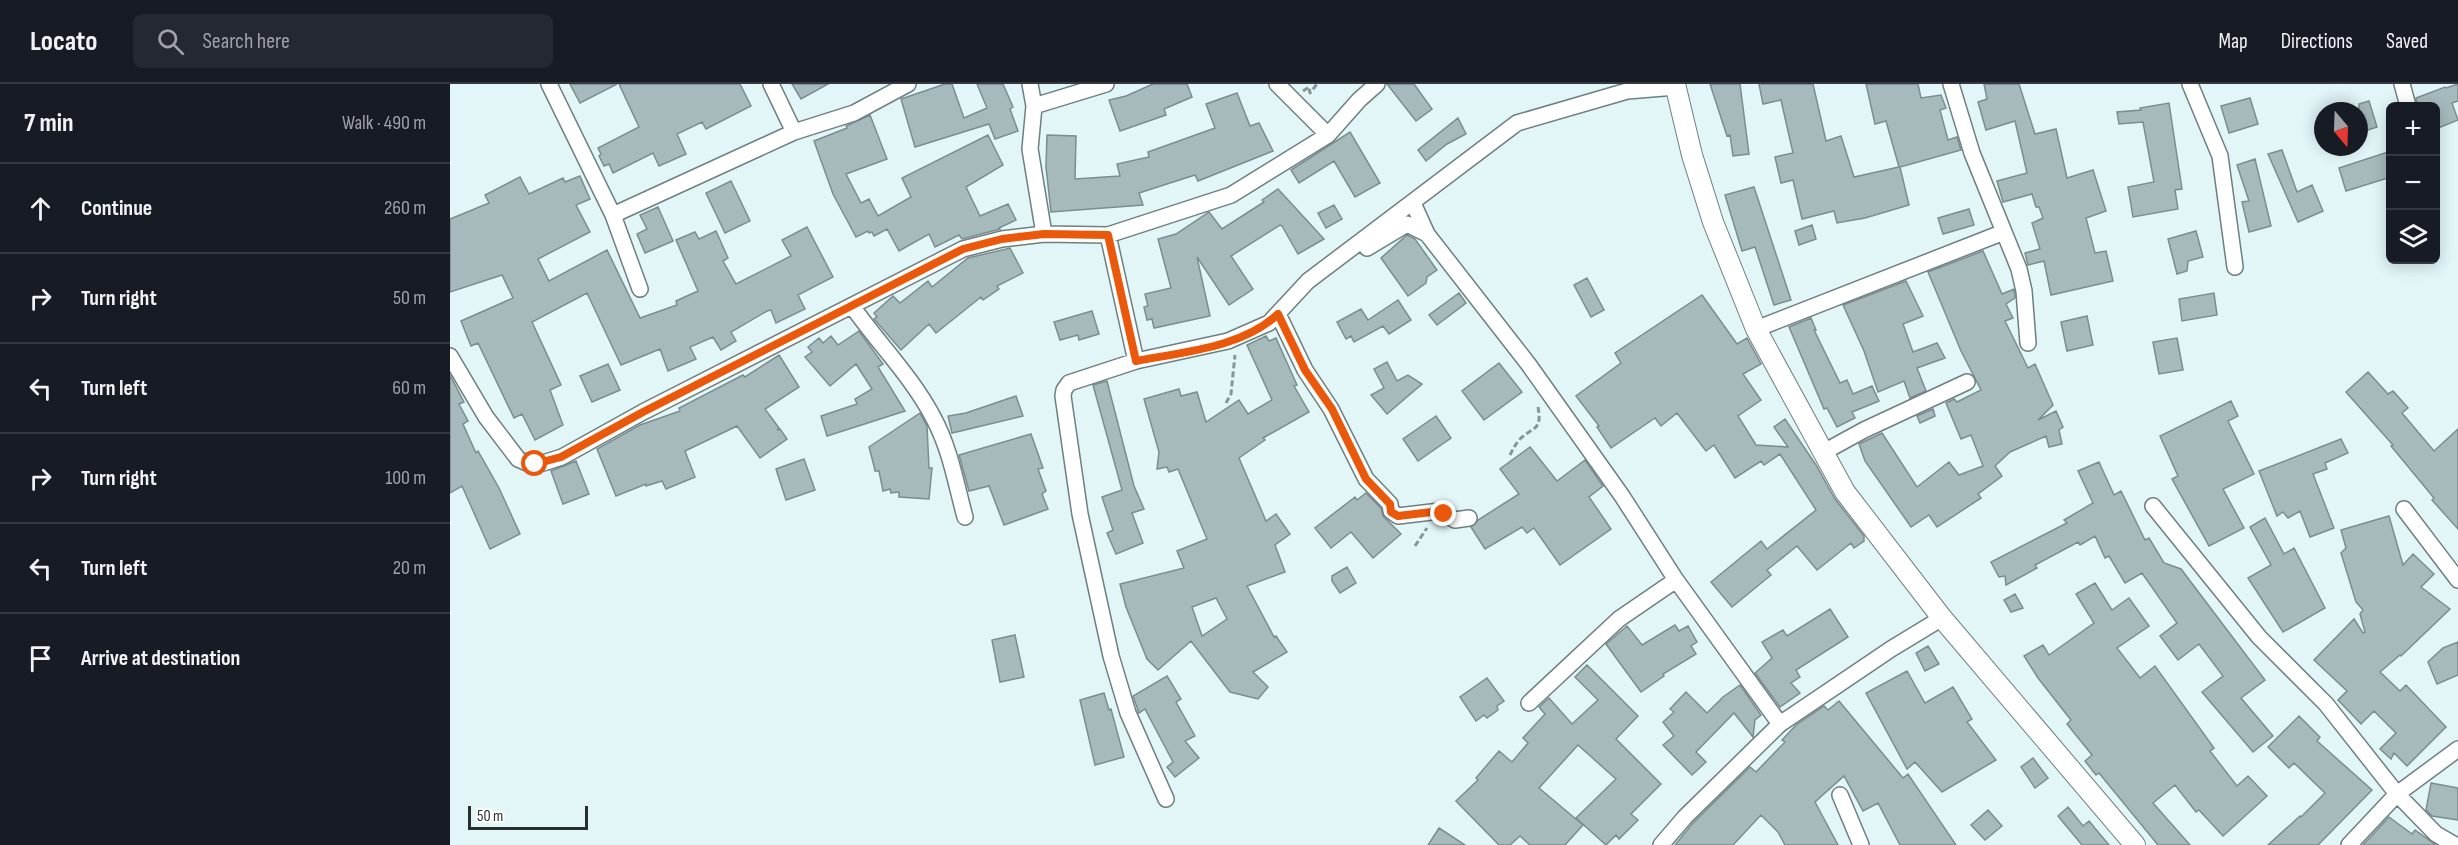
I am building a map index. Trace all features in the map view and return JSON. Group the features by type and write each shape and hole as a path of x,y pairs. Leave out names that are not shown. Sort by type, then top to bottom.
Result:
{"street":[{"path":"549,84 613,215 640,289"},
{"path":"771,84 794,132"},
{"path":"613,215 794,132 854,113 908,84"},
{"path":"1030,84 1034,106 1030,149 1044,234"},
{"path":"1034,106 1106,84"},
{"path":"1276,84 1328,135"},
{"path":"450,356 486,417 518,459 527,463 543,463 561,457 643,412 963,249 1002,239 1044,234 1108,235 1231,195 1328,135 1359,100 1377,84"},
{"path":"1951,84 1972,153 2019,269 2024,291 2028,343"},
{"path":"2190,84 2220,156 2235,267"},
{"path":"2402,84 2407,102"},
{"path":"1166,799 1128,713 1112,657 1080,514 1064,390 1070,383 1136,361 1236,338 1269,323 1308,281 1517,123 1627,91 1675,86 1692,155 1713,222 1756,329 1845,492 1942,618 2135,845"},
{"path":"1413,203 1427,234 1536,374 1622,496 1676,580 1780,724"},
{"path":"1308,281 1407,224 1427,234"},
{"path":"1756,329 2004,232"},
{"path":"1108,235 1136,361"},
{"path":"852,306 914,387 933,417 950,456 965,518"},
{"path":"1278,314 1305,370 1332,409 1366,479 1390,504 1391,512 1398,516 1440,511 1455,520 1469,518"},
{"path":"1822,453 1864,430 1967,381"},
{"path":"2153,506 2259,637 2326,704 2397,794 2436,834 2456,845"},
{"path":"2404,508 2458,580"},
{"path":"1529,704 1619,619 1676,580"},
{"path":"1661,845 1685,817 1780,724 1891,649 1942,618"},
{"path":"2349,845 2397,794 2458,749"},
{"path":"1840,795 1861,845"}],"path":[{"path":"1310,93 1317,84"},
{"path":"1226,403 1231,394 1236,338"},
{"path":"1510,455 1516,443 1534,430 1540,418 1538,407"}],"building":[{"path":"570,84 617,84 580,103"},
{"path":"619,84 740,84 751,106 706,129 702,122 677,134 686,154 659,166 653,153 613,173 609,164 604,166 598,148 639,127"},
{"path":"792,84 828,84 801,99"},
{"path":"945,84 952,84 964,118 987,108 977,84 1003,84 1013,107 1010,109 1018,131 995,139 989,124 915,147 901,99"},
{"path":"1153,84 1187,84 1192,97 1164,109 1166,115 1120,131 1109,100 1126,96"},
{"path":"1387,84 1414,84 1432,109 1416,121"},
{"path":"1710,84 1740,84 1749,154 1733,156 1730,135 1727,136"},
{"path":"1759,84 1813,84 1826,141 1841,136 1854,177 1899,167 1886,121 1875,124 1866,84 1918,84 1921,98 1941,95 1946,108 1940,110 1948,140 1957,137 1961,150 1900,167 1909,205 1865,218 1837,223 1834,211 1802,219 1793,180 1781,183 1775,157 1793,153 1781,100 1763,104"},
{"path":"1984,84 2019,84 2035,134 2056,129 2067,178 2093,170 2106,211 2086,218 2095,253 2106,251 2113,281 2051,295 2044,261 2028,265 2025,253 2040,249 2032,223 2043,218 2032,194 2003,202 1997,181 2027,173 2015,121 1986,130 1978,102 1987,99"},
{"path":"2458,84 2458,101 2452,103 2458,120 2440,127 2440,102 2416,102 2416,98"},
{"path":"1237,93 1250,126 1259,123 1273,151 1198,181 1195,175 1139,193 1143,205 1051,212 1046,167 1047,135 1076,136 1075,179 1120,176 1117,164 1149,157 1148,152 1215,128 1206,104"},
{"path":"2250,98 2258,124 2229,133 2221,106"},
{"path":"2369,101 2377,127 2368,130 2368,102 2366,102"},
{"path":"2169,103 2182,189 2175,190 2178,209 2133,217 2128,187 2154,182 2143,122 2119,124 2117,112 2141,110 2140,108"},
{"path":"870,115 887,159 846,174 861,203 869,199 878,216 911,197 902,178 988,135 1003,165 966,187 980,216 1008,204 1016,220 1000,229 962,239 959,235 935,247 929,234 899,251 887,229 874,236 868,231 856,237 833,194 814,141 847,128 846,126"},
{"path":"1458,118 1466,134 1447,144 1426,161 1418,150"},
{"path":"1350,132 1380,183 1355,197 1334,161 1299,183 1291,170"},
{"path":"2282,150 2297,192 2312,185 2323,211 2298,222 2268,154"},
{"path":"2386,153 2386,179 2346,191 2339,168"},
{"path":"2255,159 2271,226 2249,232 2242,202 2249,201 2237,165"},
{"path":"580,176 590,199 576,205 590,232 538,259 549,281 607,250 640,318 677,305 676,301 698,291 676,240 695,232 699,239 716,231 728,258 723,261 736,284 791,256 782,240 807,227 833,277 798,295 805,309 776,323 771,310 767,311 731,332 736,341 721,350 713,337 690,347 696,359 668,371 660,349 621,365 587,293 532,322 561,385 550,390 563,425 535,440 522,414 514,418 478,343 471,346 461,321 513,298 502,275 450,292 450,219 489,203 485,195 520,177 529,194 563,178 565,182"},
{"path":"731,181 750,221 725,233 706,193"},
{"path":"1754,187 1791,300 1774,305 1755,247 1742,251 1725,195"},
{"path":"1278,189 1324,239 1298,254 1280,225 1231,256 1253,289 1229,305 1197,257 1210,316 1154,328 1152,319 1147,320 1144,307 1148,306 1145,294 1171,288 1158,239 1176,234 1209,212 1222,229 1264,202 1262,200"},
{"path":"1334,205 1342,219 1326,228 1318,213"},
{"path":"658,207 673,241 645,253 637,234 647,229 640,215"},
{"path":"1969,209 1974,225 1943,234 1938,218"},
{"path":"1812,225 1816,239 1799,245 1795,231"},
{"path":"2196,231 2203,257 2188,261 2187,271 2177,274 2168,239"},
{"path":"1407,235 1415,239 1437,270 1427,277 1426,283 1408,296 1381,258"},
{"path":"1010,248 1023,273 997,286 999,289 983,300 981,297 936,333 929,324 901,350 874,319 877,317 874,313 893,296 900,303 928,281 932,287 968,258"},
{"path":"1983,251 2002,294 2014,289 2015,298 2006,304 2013,318 2005,321 2028,368 2035,364 2053,405 2038,420 2056,411 2063,427 2059,430 2062,444 2049,447 2046,436 2010,452 1995,466 2002,476 1978,494 1981,498 1937,527 1929,515 1911,527 1865,461 1859,444 1882,433 1917,487 1949,462 1959,475 1983,466 1971,435 1961,439 1946,403 1954,399 1957,402 1981,390 1961,351 1928,272"},
{"path":"1587,278 1604,310 1591,317 1574,285"},
{"path":"1906,281 1923,316 1903,324 1913,352 1937,343 1945,358 1917,368 1926,391 1910,398 1904,381 1878,392 1864,351 1843,305"},
{"path":"1459,293 1466,303 1437,325 1429,315"},
{"path":"2214,293 2217,315 2182,321 2179,299"},
{"path":"1702,295 1737,344 1747,338 1761,364 1743,374 1761,400 1738,416 1756,445 1788,447 1774,427 1785,419 1816,465 1835,499 1864,536 1864,541 1854,548 1851,543 1817,570 1797,546 1767,570 1771,575 1732,607 1711,582 1761,541 1767,549 1816,510 1780,454 1764,465 1761,461 1735,478 1714,445 1706,451 1677,413 1661,426 1655,418 1611,448 1597,427 1599,426 1576,396 1621,363 1615,353"},
{"path":"1398,300 1411,320 1389,334 1383,326 1354,342 1351,336 1346,339 1337,322 1361,309 1368,320"},
{"path":"1092,311 1099,334 1079,340 1078,335 1060,340 1054,322"},
{"path":"2087,316 2093,345 2067,351 2061,322"},
{"path":"1811,318 1816,330 1814,330 1840,383 1847,380 1853,394 1872,386 1879,401 1852,412 1855,418 1837,427 1827,408 1824,409 1789,327"},
{"path":"859,331 883,364 878,367 905,411 827,436 821,416 857,404 855,399 872,389 856,364 830,386 805,357 812,352 808,347 819,338 823,343 831,336 838,345"},
{"path":"1266,336 1269,341 1276,338 1297,385 1294,386 1309,412 1263,438 1265,440 1239,458 1266,521 1276,514 1290,534 1275,545 1285,572 1247,586 1274,637 1276,636 1287,652 1253,672 1268,687 1258,699 1230,692 1191,641 1158,670 1147,659 1126,607 1120,584 1184,568 1177,551 1207,539 1178,469 1169,472 1167,467 1157,469 1159,452 1144,399 1179,389 1181,396 1197,392 1206,422 1239,400 1248,414 1272,400 1247,345","holes":["1216,598 1227,619 1202,636 1192,607"]},
{"path":"2177,338 2183,370 2159,374 2153,342"},
{"path":"779,355 799,387 765,409 779,428 777,430 780,429 787,439 760,458 737,426 685,451 695,477 666,489 662,481 646,486 646,484 616,496 597,449 640,425 680,411 679,408 743,375 745,377"},
{"path":"1387,362 1397,381 1408,375 1422,384 1387,414 1371,395 1384,388 1374,369"},
{"path":"1499,363 1522,392 1484,420 1462,391"},
{"path":"608,364 620,390 592,402 580,376"},
{"path":"2368,372 2388,394 2393,391 2408,408 2402,413 2434,451 2458,429 2458,529 2432,500 2434,498 2391,446 2393,445 2346,392"},
{"path":"450,375 464,402 459,404 468,421 463,424 476,453 478,451 499,488 520,534 490,549 462,486 450,493"},
{"path":"1107,381 1134,486 1144,509 1132,513 1143,543 1116,554 1107,533 1113,530 1102,497 1122,490 1093,385"},
{"path":"1016,396 1023,416 952,433 948,416 966,413"},
{"path":"2231,401 2238,416 2228,421 2254,474 2223,489 2244,528 2209,546 2172,479 2178,476 2160,436"},
{"path":"1933,409 1935,416 1920,423 1917,416"},
{"path":"920,413 927,426 929,468 932,468 929,499 899,497 899,492 891,493 890,489 883,491 879,471 875,471 869,447"},
{"path":"1436,416 1451,438 1418,461 1403,439"},
{"path":"1031,434 1043,468 1038,469 1046,491 1042,494 1048,509 1004,525 989,486 969,491 959,455"},
{"path":"2341,439 2348,453 2325,463 2327,469 2313,474 2334,528 2310,537 2300,511 2288,518 2283,512 2277,516 2259,471"},
{"path":"1530,447 1557,481 1585,460 1603,486 1589,497 1611,529 1560,565 1534,528 1527,533 1522,527 1485,549 1471,527 1478,520 1519,494 1500,469"},
{"path":"804,459 815,490 786,500 776,469"},
{"path":"576,461 589,494 563,504 551,471"},
{"path":"2099,462 2114,495 2121,491 2145,540 2149,538 2164,563 2181,569 2265,680 2241,698 2273,736 2253,752 2202,692 2223,676 2199,644 2178,660 2160,636 2177,623 2142,573 2125,583 2109,556 2105,558 2095,536 2080,545 2078,542 2035,565 2037,568 2006,585 2005,576 1999,577 1991,562 2067,523 2064,520 2093,503 2078,471"},
{"path":"1366,493 1381,508 1383,516 1401,534 1373,558 1351,532 1331,548 1315,528 1355,497 1357,500"},
{"path":"2389,516 2403,565 2413,554 2434,574 2421,587 2450,609 2401,656 2380,672 2400,691 2406,685 2446,727 2407,766 2394,753 2391,759 2380,749 2396,733 2374,711 2361,724 2338,700 2347,691 2314,660 2354,619 2363,633 2365,632 2360,614 2363,610 2356,602 2341,553 2346,548 2341,530"},
{"path":"2265,518 2284,554 2294,548 2325,608 2283,632 2248,578 2271,565 2250,527"},
{"path":"1347,567 1356,583 1340,593 1332,581 1332,576"},
{"path":"2095,583 2112,610 2129,598 2149,626 2117,648 2140,678 2155,666 2214,748 2210,751 2237,786 2248,776 2267,796 2223,836 2199,810 2196,812 2175,785 2153,803 2190,845 2158,845 2099,773 2096,775 2085,761 2092,755 2067,724 2071,720 2024,656 2043,645 2049,655 2094,623 2076,594"},
{"path":"2015,594 2023,608 2011,612 2004,600"},
{"path":"1830,609 1848,637 1796,670 1800,677 1791,683 1800,693 1780,707 1755,673 1772,658 1762,642 1783,630 1787,636"},
{"path":"1675,625 1679,631 1688,626 1697,642 1691,646 1696,654 1663,674 1664,676 1641,692 1606,644 1627,626 1642,645"},
{"path":"1015,635 1024,677 1000,682 992,640"},
{"path":"2458,642 2458,675 2437,684 2428,662 2443,648"},
{"path":"1928,646 1939,664 1925,671 1916,653"},
{"path":"1587,665 1638,716 1616,739 1661,784 1631,814 1638,820 1619,839 1616,835 1606,845 1576,818 1616,779 1578,745 1539,788 1583,825 1565,845 1530,845 1520,836 1510,845 1499,845 1456,801 1478,780 1476,778 1499,751 1512,762 1528,743 1523,738 1545,714 1539,707 1549,698 1572,724 1598,700 1575,677"},
{"path":"1907,671 1925,703 1953,687 1972,719 1967,722 1996,760 1942,792 1915,762 1907,769 1866,693"},
{"path":"1167,676 1181,699 1176,702 1195,736 1185,741 1199,758 1175,777 1167,767 1173,762 1145,709 1139,713 1133,696"},
{"path":"1487,678 1504,701 1497,706 1498,710 1487,718 1484,715 1476,721 1460,697"},
{"path":"1740,685 1761,715 1755,720 1753,737 1734,713 1696,752 1706,762 1692,775 1663,745 1674,736 1663,722 1674,712 1670,709 1686,692 1707,713 1723,697"},
{"path":"1104,693 1109,710 1111,709 1124,757 1095,765 1080,700"},
{"path":"1839,701 1903,778 1908,774 1956,845 1900,845 1878,803 1863,811 1844,776 1815,802 1838,845 1785,845 1778,832 1761,815 1733,845 1675,845 1692,824 1750,767 1756,772 1785,742 1782,740 1796,725 1824,706 1828,710"},
{"path":"2299,716 2320,737 2317,741 2372,790 2318,845 2268,845 2325,793 2294,763 2289,768 2268,747"},
{"path":"2033,758 2048,778 2035,788 2021,767"},
{"path":"2431,783 2458,788 2458,820 2432,816 2426,810"},
{"path":"2068,807 2083,826 2089,821 2109,845 2082,845 2058,816"},
{"path":"1988,810 2002,826 1985,840 1971,825"},
{"path":"2389,817 2412,834 2415,830 2436,845 2363,845"},
{"path":"1439,828 1465,845 1428,845"}],"route":[{"path":"535,464 561,457 643,412 963,249 1002,239 1044,234 1108,235 1136,361 1228,341 1269,323 1278,314 1305,370 1332,409 1366,479 1384,496 1390,504 1391,512 1398,516 1440,511 1444,514"}]}
